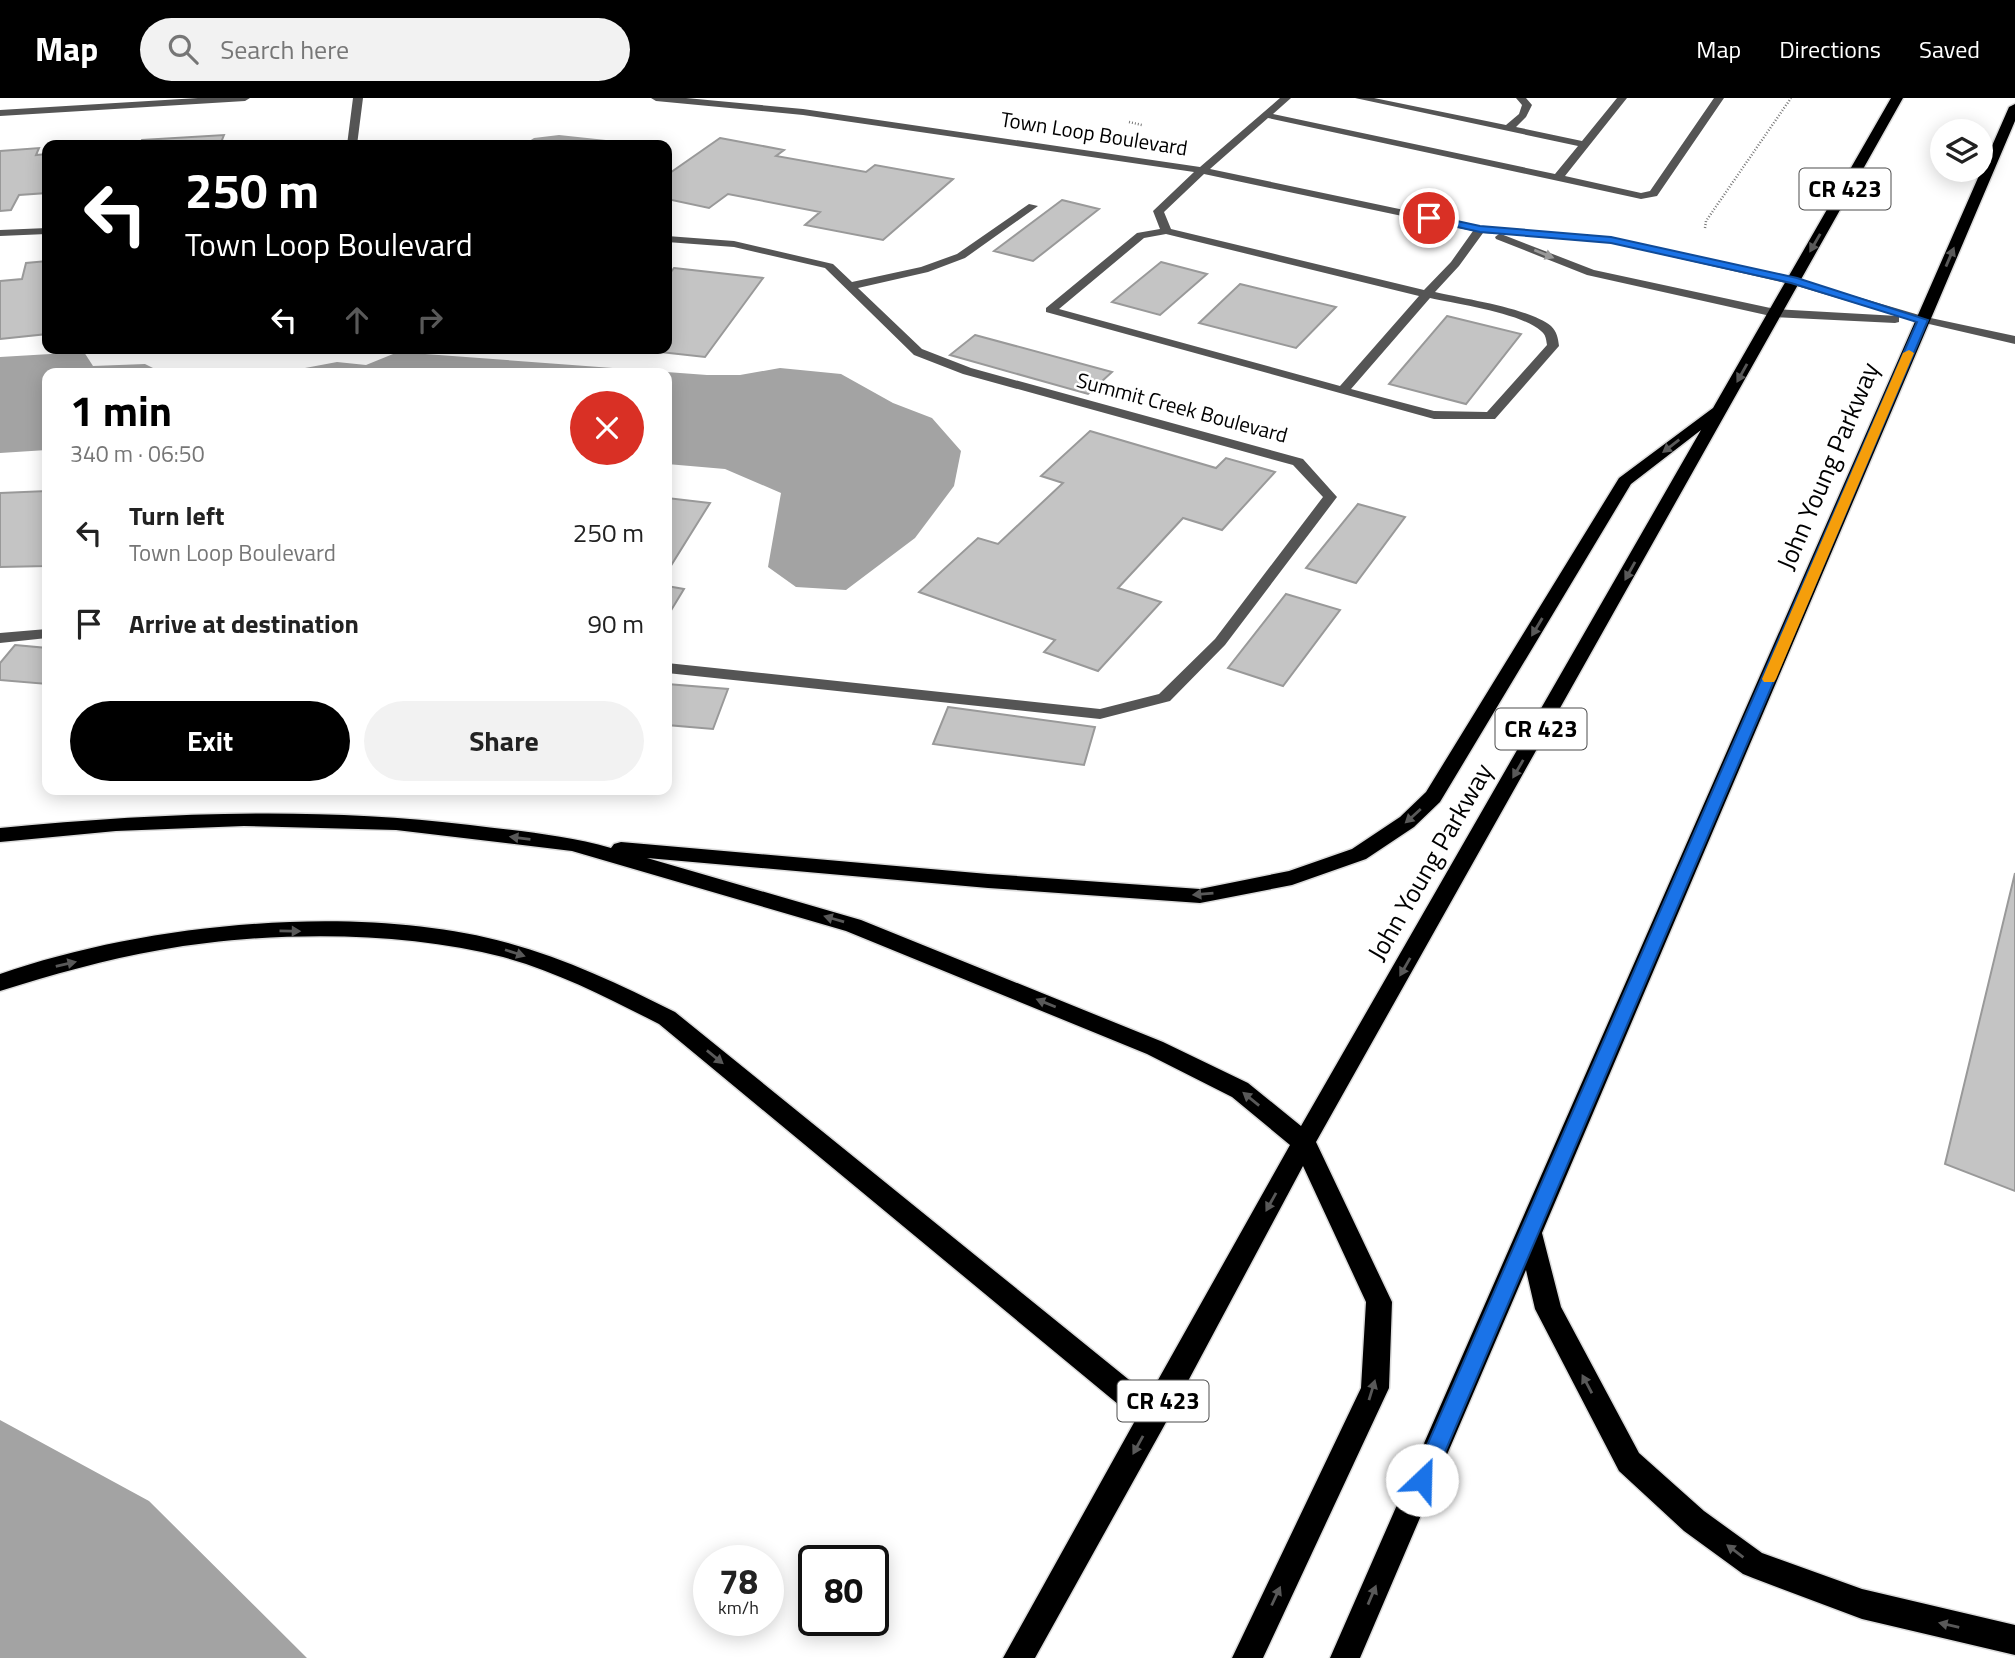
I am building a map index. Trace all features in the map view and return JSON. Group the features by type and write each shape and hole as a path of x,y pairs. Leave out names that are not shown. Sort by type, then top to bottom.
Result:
{"highway":[{"name":"John Young Parkway","path":"1018,1658 1154,1417 1304,1142 1897,98"},
{"name":"John Young Parkway","path":"1345,1658 2015,107"},
{"path":"0,835 116,824 244,819 396,823 572,844 988,881 1200,896 1292,878 1359,853 1407,822 1433,797 1625,481 1724,404"},
{"path":"572,844 853,925 1154,1048 1240,1090 1304,1142 1379,1302 1375,1388 1247,1658"},
{"path":"0,983 32,972 160,942 276,930 417,932 506,950 586,977 667,1018 1154,1417"},
{"path":"1530,1235 1548,1309 1629,1462 1695,1521 1753,1564 1862,1604 2015,1640"}],"street":[{"path":"0,113 244,98"},
{"path":"353,140 358,98"},
{"name":"Town Loop Boulevard","path":"656,98 816,113 1201,170 1480,229 1611,240 1793,281 1923,320"},
{"path":"1166,231 1158,211 1201,170 1286,98"},
{"path":"1360,98 1584,144"},
{"path":"1398,106 1408,98"},
{"path":"1509,128 1523,115 1527,106 1521,98"},
{"path":"1558,177 1622,98"},
{"path":"1266,115 1642,196 1653,194 1719,98"},
{"path":"849,286 924,270 961,256 1033,206"},
{"path":"1343,391 1455,264 1480,229"},
{"name":"Town Loop Boulevard","path":"1480,229 1591,273 1775,313 1923,320"},
{"path":"0,233 42,231"},
{"path":"1166,231 1530,319 1549,332 1553,346 1490,416 1434,415 1049,310 1141,235 1166,231"},
{"name":"Summit Creek Boulevard","path":"672,239 734,244 829,266 918,352 967,371 1298,461 1330,497 1220,642 1164,698 1100,714 672,669"},
{"path":"1923,320 2015,340"},
{"path":"0,638 42,634"}],"path":[{"path":"1705,229 1706,221 1791,98"}],"shaded area":[{"path":"559,135 606,140 531,140"},
{"path":"85,354 93,366 145,364 153,368 42,368 42,450 0,453 0,357"},
{"path":"393,354 425,354 613,368 305,368 337,362 366,365"},
{"path":"780,368 841,374 893,403 932,418 961,451 954,486 915,538 846,590 796,587 768,567 781,493 725,469 672,464 672,372 740,375"},
{"path":"0,1420 149,1501 307,1658 0,1658"}],"building":[{"path":"224,135 222,140 142,140"},
{"path":"720,138 784,150 776,156 866,172 875,165 953,179 883,240 805,225 820,212 728,194 709,208 672,200 672,172"},
{"path":"39,148 36,155 42,154 42,193 19,195 11,210 0,211 0,151"},
{"path":"1062,200 1099,209 1033,261 994,251"},
{"path":"42,261 42,335 0,339 0,281 22,279 26,263"},
{"path":"1161,262 1207,274 1160,315 1112,302"},
{"path":"674,268 763,278 705,357 672,353"},
{"path":"1240,284 1336,307 1296,348 1199,323"},
{"path":"1447,316 1521,334 1466,404 1389,384"},
{"path":"975,335 1112,372 1088,394 950,355"},
{"path":"1090,431 1216,468 1226,458 1275,472 1222,530 1183,518 1118,588 1161,602 1098,671 1044,652 1055,640 919,592 978,538 998,544 1063,483 1041,476"},
{"path":"42,491 42,566 0,567 0,493"},
{"path":"672,499 710,503 672,564"},
{"path":"1358,504 1405,517 1356,583 1306,568"},
{"path":"672,587 684,589 672,609"},
{"path":"1286,594 1340,610 1283,686 1228,668"},
{"path":"15,645 42,648 42,684 0,680 0,663"},
{"path":"672,684 728,689 713,729 672,725"},
{"path":"948,707 1095,727 1084,765 933,744"},
{"path":"2015,873 2015,1191 1945,1164"}],"slow traffic":[{"path":"1769,679 1909,353"}],"route":[{"path":"1422,1480 1923,320 1793,281 1611,240 1480,229 1429,218"}]}
